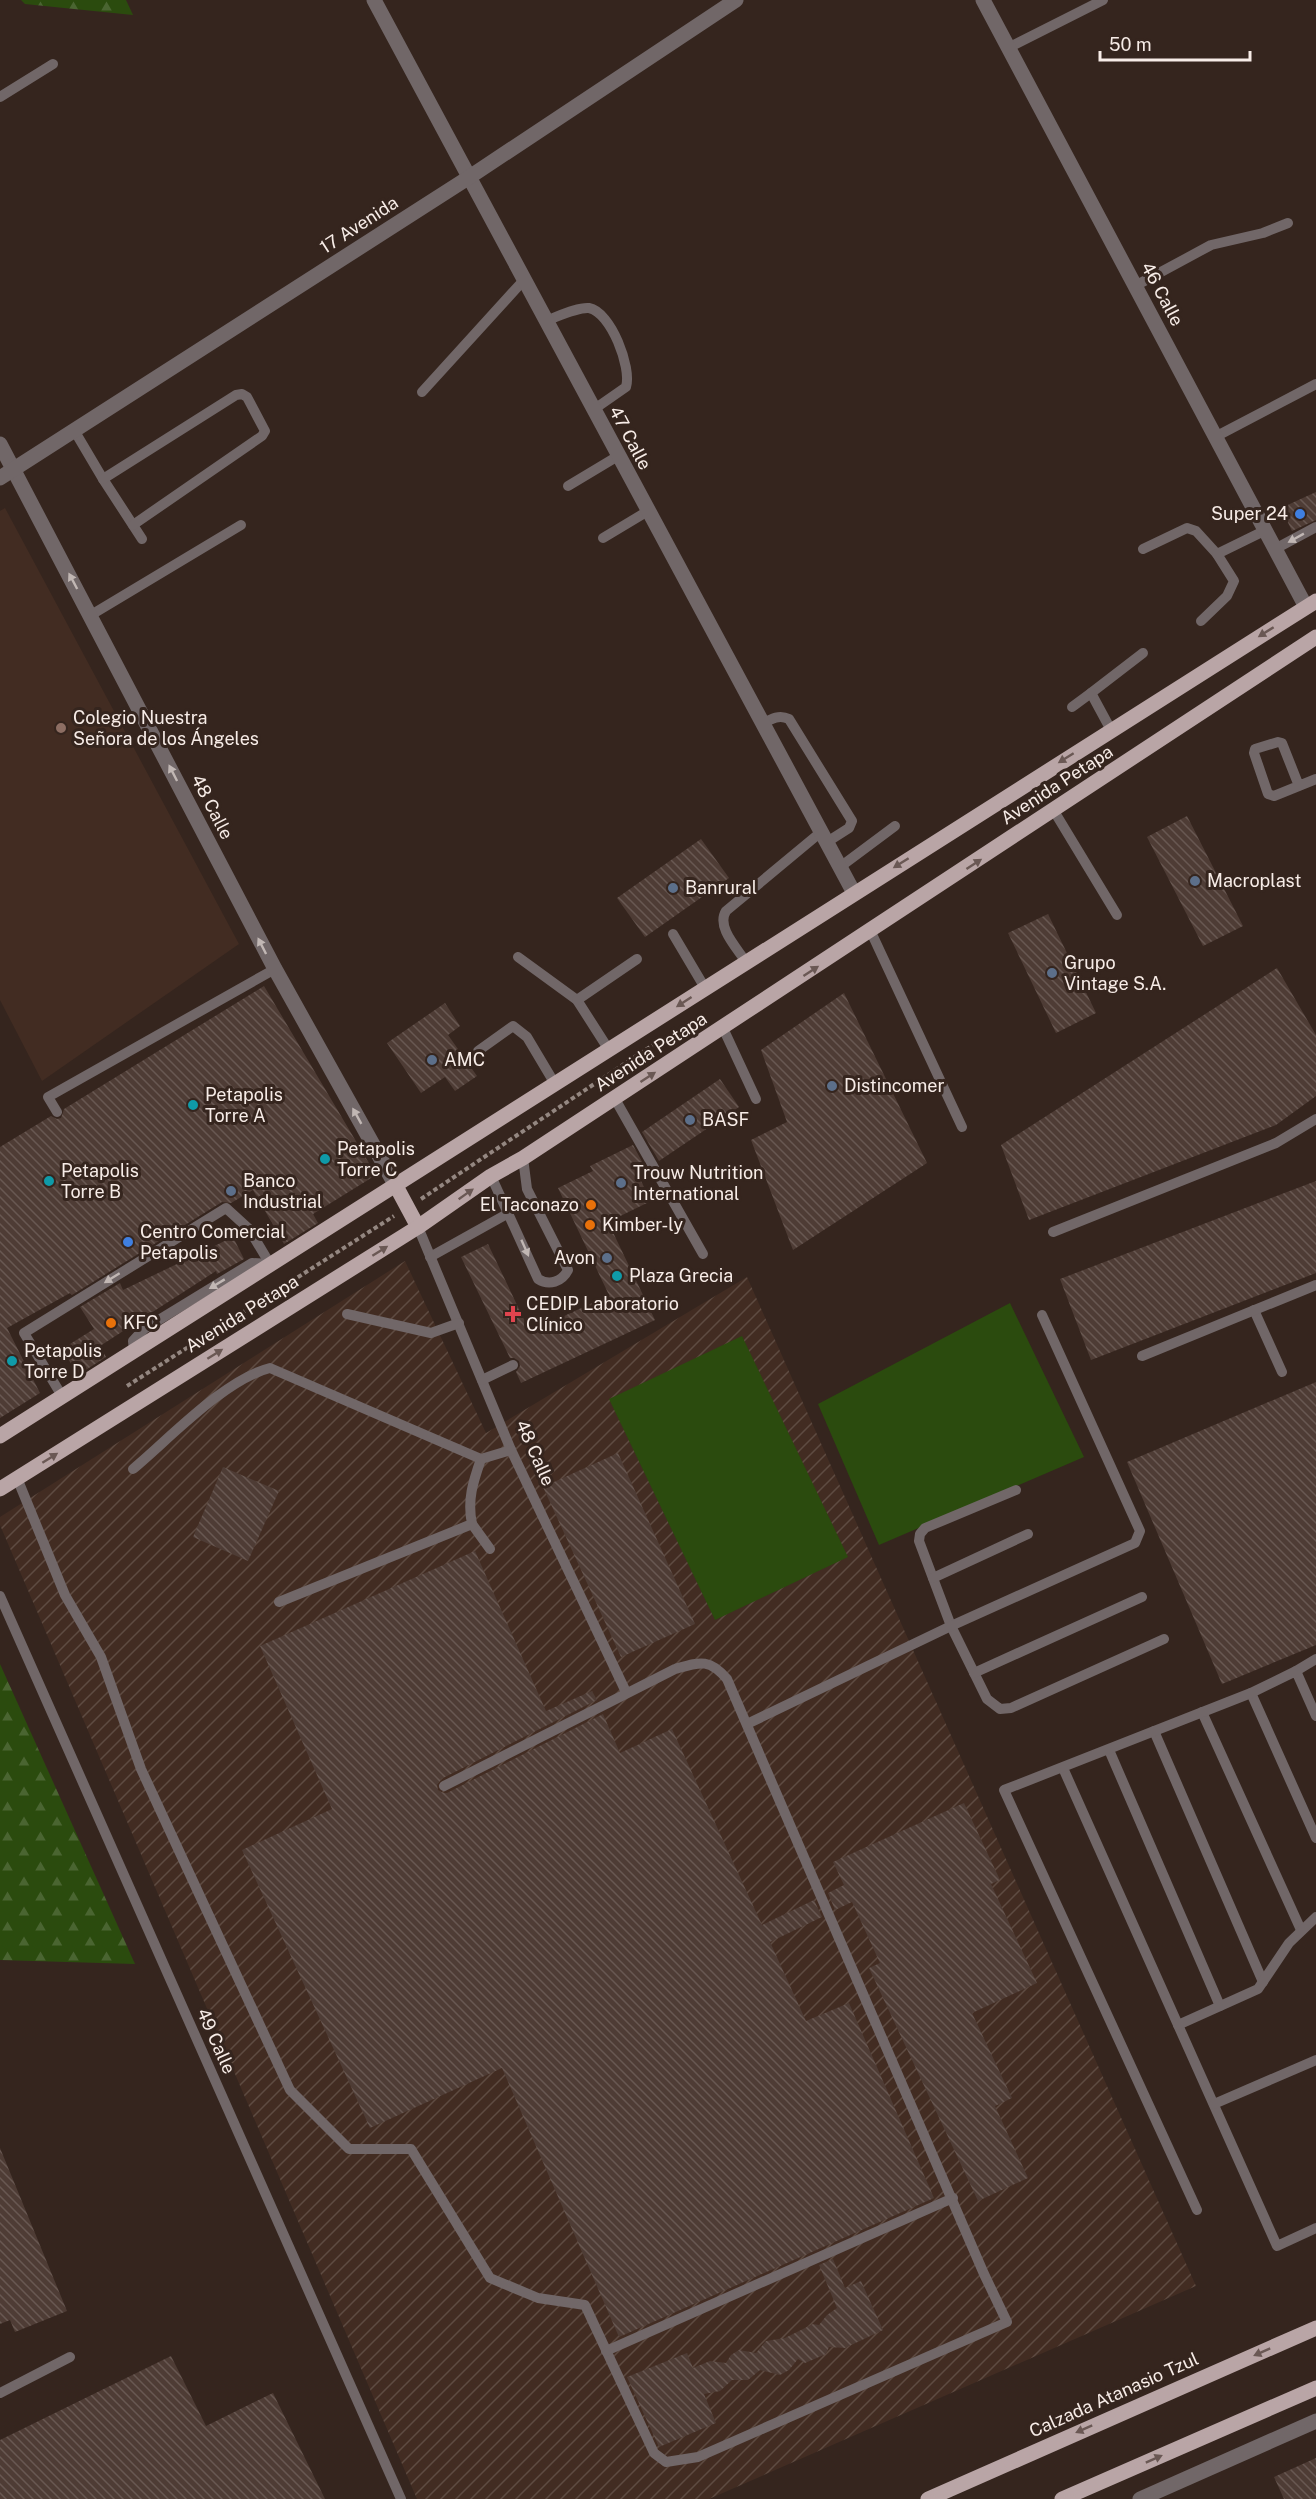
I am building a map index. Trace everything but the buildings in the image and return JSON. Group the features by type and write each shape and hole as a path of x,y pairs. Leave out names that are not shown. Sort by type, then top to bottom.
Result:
{"main road":[{"name":"Avenida Petapa","path":"0,1436 1311,604"},
{"name":"Avenida Petapa","path":"0,1489 418,1227 491,1176 615,1099 871,932 1316,637"},
{"path":"396,1186 418,1227"},
{"name":"Calzada Atanasio Tzul","path":"928,2499 1316,2328"},
{"path":"1062,2499 1316,2388"}],"street":[{"name":"47 Calle","path":"374,0 854,893"},
{"name":"17 Avenida","path":"0,478 468,178 736,0"},
{"name":"46 Calle","path":"983,0 1275,549 1311,604"},
{"name":"48 Calle","path":"0,444 274,969 396,1186"},
{"path":"1140,2499 1316,2421"}],"lane":[{"path":"1008,48 1103,0"},
{"path":"0,97 53,64"},
{"path":"1135,286 1211,245 1263,233 1288,223"},
{"path":"422,392 523,281"},
{"path":"545,321 586,308 596,310 607,322 625,359 628,379 626,387 593,410"},
{"path":"1215,436 1316,384"},
{"path":"103,479 236,394 247,397 265,431 262,436 133,525"},
{"path":"75,430 103,479 142,538"},
{"path":"568,486 618,456"},
{"path":"603,538 648,511"},
{"path":"91,615 241,525"},
{"path":"1275,549 1316,527"},
{"path":"1143,549 1187,528 1196,531 1218,554 1234,581 1227,596 1201,621"},
{"path":"1218,554 1266,530"},
{"path":"1072,707 1143,653"},
{"path":"1090,693 1111,730"},
{"path":"746,962 722,923 723,916 824,837 849,828 852,821 789,719 783,716 776,717 762,724"},
{"path":"1299,786 1282,743 1278,742 1255,749 1254,753 1268,794 1274,796 1299,786 1316,779"},
{"path":"1054,811 1117,915"},
{"path":"840,867 895,826"},
{"path":"871,932 962,1127"},
{"path":"673,934 705,988"},
{"path":"518,957 577,1000 609,1050"},
{"path":"577,1000 637,960"},
{"path":"57,1112 48,1097 274,969"},
{"path":"478,1051 513,1026 527,1037 555,1084"},
{"path":"723,1028 756,1099"},
{"path":"615,1099 703,1254"},
{"path":"1053,1232 1276,1143 1316,1119"},
{"path":"491,1176 538,1279 546,1284 566,1275 568,1270 566,1263 527,1189 523,1158"},
{"path":"62,1396 24,1334 226,1208 249,1229 270,1264"},
{"path":"430,1257 507,1214"},
{"name":"48 Calle","path":"418,1227 511,1450 626,1692"},
{"path":"1142,1356 1316,1285"},
{"path":"1254,1310 1282,1372"},
{"path":"347,1314 431,1333 459,1323"},
{"path":"747,1724 951,1626 1135,1543 1140,1536 1140,1531 1042,1315"},
{"path":"482,1380 513,1365"},
{"path":"133,1469 178,1431 195,1413 257,1371 270,1368 481,1459 511,1450"},
{"path":"481,1459 468,1506 472,1524 490,1549"},
{"path":"17,1478 65,1595 101,1657 141,1769 290,2090 349,2149 411,2149 490,2278 538,2298 585,2305 654,2453 666,2462 698,2457 1007,2322 984,2274 728,1679 716,1666 699,1662 675,1669 444,1785"},
{"path":"1016,1490 925,1528 920,1534 919,1541 951,1626 987,1699 1000,1709 1011,1708 1164,1639"},
{"path":"279,1602 472,1524"},
{"path":"933,1578 1028,1534"},
{"name":"49 Calle","path":"0,1596 401,2499"},
{"path":"974,1673 1142,1596"},
{"path":"1197,2210 1004,1790 1251,1693 1316,1659"},
{"path":"1296,1671 1316,1716"},
{"path":"1251,1693 1316,1838"},
{"path":"1202,1713 1301,1930"},
{"path":"1154,1731 1263,1982"},
{"path":"1109,1750 1220,2006"},
{"path":"1063,1768 1277,2246 1316,2228"},
{"path":"1178,2025 1258,1989 1289,1943 1316,1917"},
{"path":"1214,2104 1316,2060"},
{"path":"606,2351 952,2198"},
{"path":"0,2393 70,2357"}],"path":[{"path":"118,1392 408,1208 663,1038"}],"shaded area":[{"name":"Colegio Nuestra Señora de los Ángeles","path":"5,508 239,944 42,1081 0,1000 0,511"},
{"path":"405,1261 486,1433 747,1277 1196,2286 709,2499 417,2499 0,1525 0,1517"}],"green space":[{"path":"21,0 126,0 133,15 25,4"},
{"path":"1010,1303 1084,1457 879,1545 818,1404"},
{"path":"742,1336 848,1557 715,1620 609,1399"},
{"path":"0,1664 135,1964 0,1960"}],"place":[{"name":"Super 24","path":"1300,514"},
{"name":"Colegio Nuestra Señora de los Ángeles","path":"61,728"},
{"name":"Macroplast","path":"1195,881"},
{"name":"Banrural","path":"673,888"},
{"name":"Grupo Vintage S.A.","path":"1052,973"},
{"name":"AMC","path":"432,1060"},
{"name":"Distincomer","path":"832,1086"},
{"name":"Petapolis Torre A","path":"193,1105"},
{"name":"BASF","path":"690,1120"},
{"name":"Petapolis Torre C","path":"325,1159"},
{"name":"Petapolis Torre B","path":"49,1181"},
{"name":"Trouw Nutrition International","path":"621,1183"},
{"name":"Banco Industrial","path":"231,1191"},
{"name":"El Taconazo","path":"591,1205"},
{"name":"Kimber-ly","path":"590,1225"},
{"name":"Centro Comercial Petapolis","path":"128,1242"},
{"name":"Avon","path":"607,1258"},
{"name":"Plaza Grecia","path":"617,1276"},
{"name":"CEDIP Laboratorio Clínico","path":"513,1314"},
{"name":"KFC","path":"111,1323"},
{"name":"Petapolis Torre D","path":"12,1361"}]}
